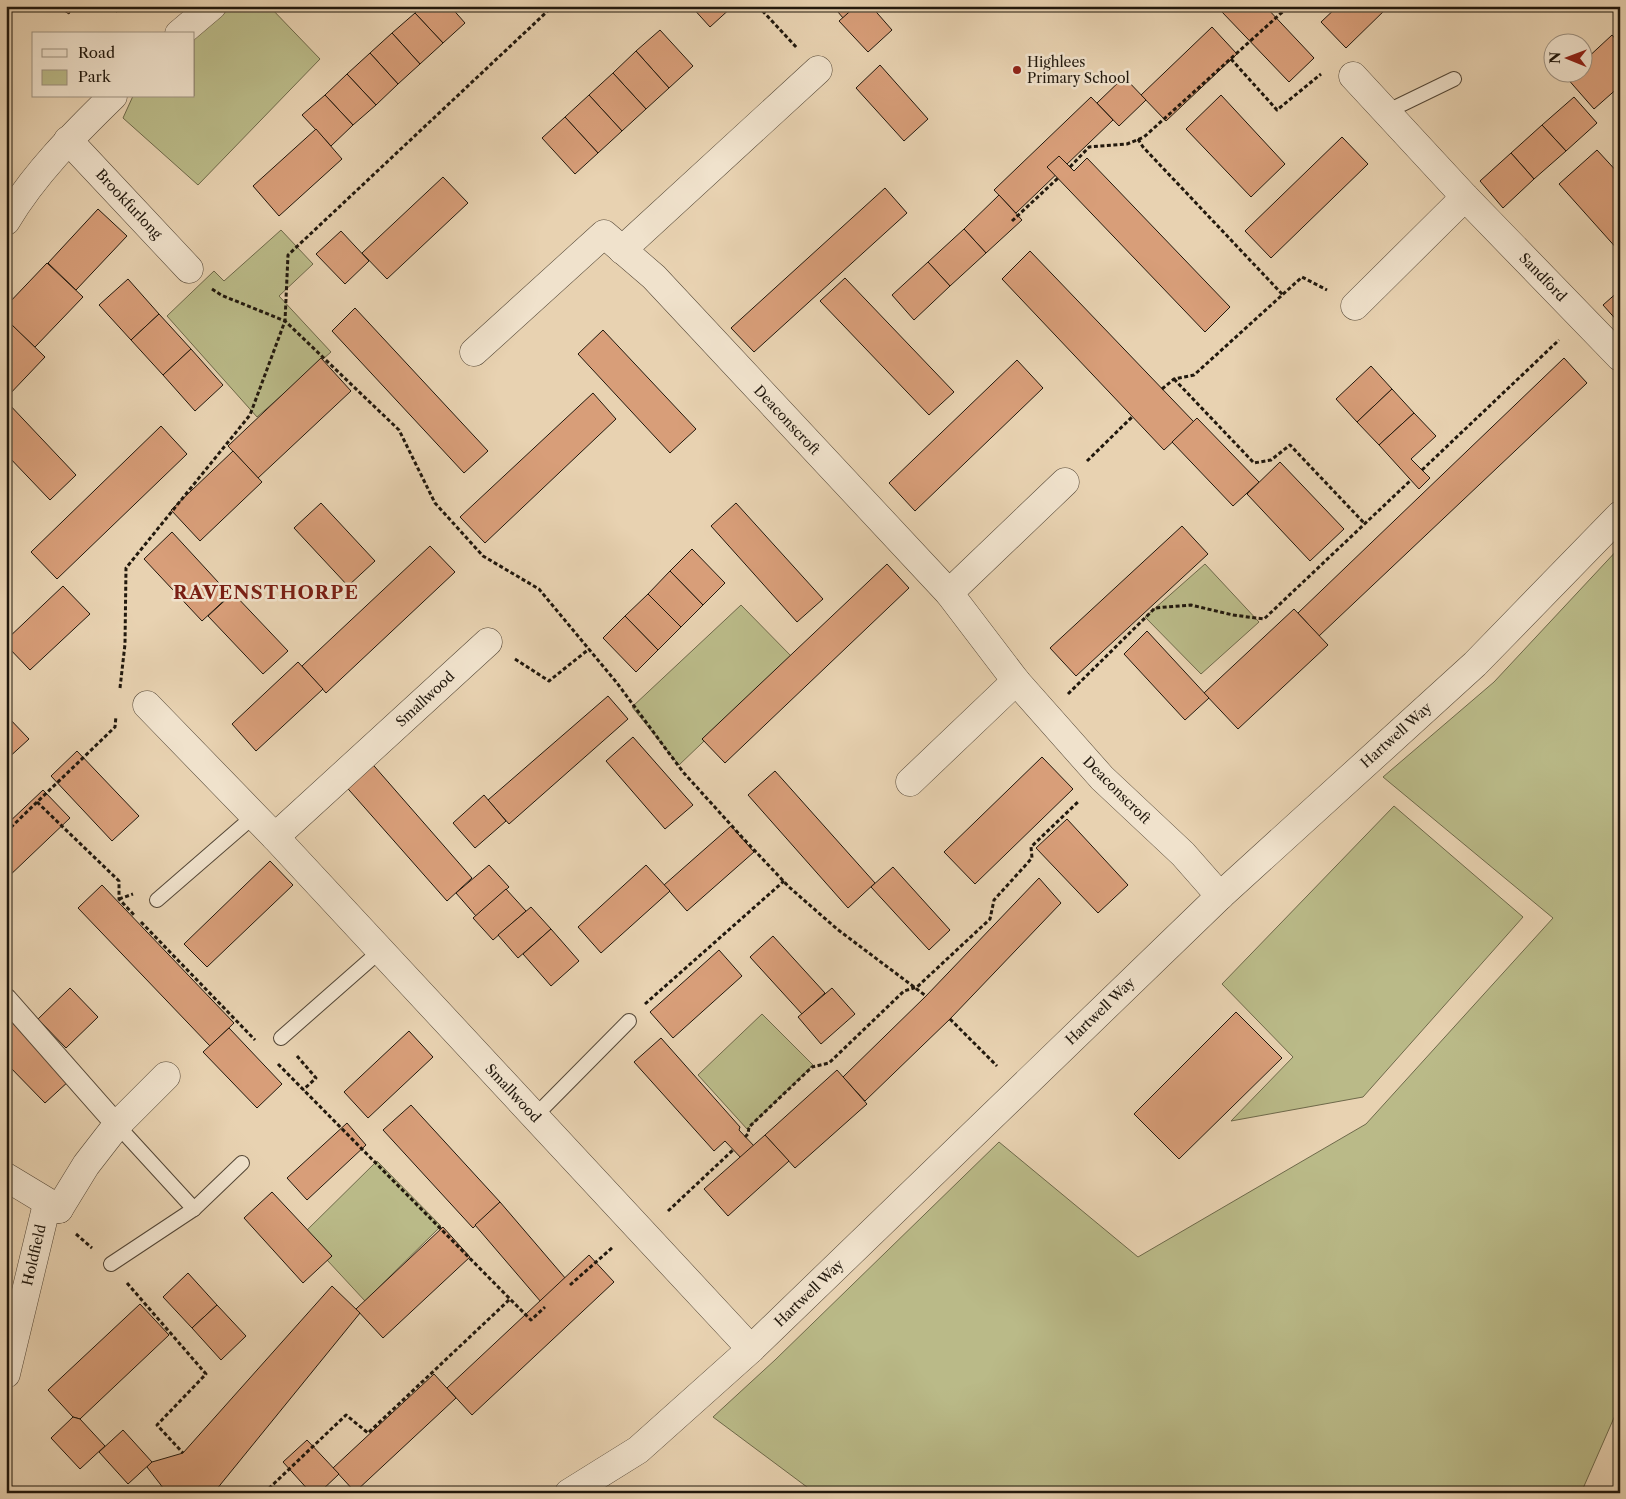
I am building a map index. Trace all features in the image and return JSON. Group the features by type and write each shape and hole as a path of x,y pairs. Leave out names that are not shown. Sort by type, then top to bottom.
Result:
{"street":[{"path":"181,32 212,6"},
{"path":"622,250 818,70"},
{"name":"Sandford","path":"1353,76 1465,197 1620,357"},
{"path":"6,221 14,208 68,140 111,98"},
{"name":"Brookfurlong","path":"68,140 189,269"},
{"path":"1355,306 1465,197"},
{"name":"Deaconscroft","path":"474,352 604,234 654,278 950,593 1016,680 1102,778 1183,854 1220,896"},
{"path":"950,593 1065,482"},
{"name":"Hartwell Way","path":"569,1493 638,1450 751,1350 1019,1088 1220,896 1475,664 1620,515"},
{"name":"Smallwood","path":"275,837 488,642"},
{"path":"910,782 1016,680"},
{"name":"Smallwood","path":"147,705 255,815 751,1350"},
{"path":"6,1000 117,1125"},
{"name":"Holdfield","path":"6,1374 52,1208 117,1125 166,1076"},
{"name":"Holdfield","path":"6,1177 52,1208"}],"lane":[{"path":"1386,112 1454,79"},
{"path":"157,900 255,815"},
{"path":"281,1038 380,951"},
{"path":"534,1117 629,1021"},
{"path":"117,1125 194,1209"},
{"path":"111,1264 194,1209 242,1163"}],"path":[{"path":"119,694 125,644 126,568 250,416 285,321 288,255 553,6"},
{"path":"758,6 818,70"},
{"path":"1070,167 1089,147 1127,144 1138,139 1162,122 1289,6"},
{"path":"1231,59 1278,110 1324,72 1353,76"},
{"path":"1138,139 1143,147 1283,294"},
{"path":"1012,221 1058,178"},
{"path":"189,269 221,295 285,321 399,430 435,503 483,556 539,589 617,683 683,772 784,881 837,929 917,987 926,996"},
{"path":"1162,389 1174,379 1194,374 1302,277 1355,306"},
{"path":"1422,470 1582,318"},
{"path":"1174,379 1254,463 1271,460 1290,445 1365,524"},
{"path":"1065,482 1132,416"},
{"path":"1046,715 1155,608 1191,605 1233,615 1264,619 1411,480"},
{"path":"488,642 549,681 589,649"},
{"path":"6,832 115,727 117,711"},
{"path":"746,1137 749,1127 812,1066 829,1062 904,991 917,987 990,919 994,900 1032,858 1031,847 1102,778"},
{"path":"629,1021 656,993 784,881"},
{"path":"950,1019 1019,1088"},
{"path":"281,1038 316,1078 303,1090"},
{"path":"570,1285 640,1230 733,1150"},
{"path":"52,1208 111,1264 206,1374 157,1425 183,1453"},
{"path":"264,1493 346,1415 368,1433 510,1299 531,1320 545,1308"}],"green space":[{"path":"233,6 269,6 320,59 198,185 123,118 132,98 195,98 195,36"},
{"path":"281,230 313,264 279,296 331,352 257,417 167,316 214,271 224,281"},
{"path":"1620,547 1620,1404 1581,1493 815,1493 713,1417 775,1360 999,1142 1138,1257 1366,1124 1553,918 1383,777 1494,682"},
{"path":"1205,564 1259,622 1201,674 1145,617"},
{"path":"741,605 792,657 679,765 632,707"},
{"path":"1394,806 1523,917 1363,1097 1231,1121 1293,1057 1222,984"},
{"path":"762,1014 813,1065 747,1129 698,1075"},
{"path":"377,1161 441,1226 365,1301 303,1234"}],"building":[{"path":"56,6 73,6 69,14"},
{"path":"106,6 120,6 117,12"},
{"path":"422,6 450,6 465,23 443,43 415,13"},
{"path":"691,6 733,6 710,27"},
{"path":"833,6 856,6 843,18"},
{"path":"856,6 871,6 892,30 868,52 839,21"},
{"path":"1228,6 1265,6 1314,58 1289,82 1222,12"},
{"path":"1338,6 1389,6 1346,48 1321,22"},
{"path":"415,13 443,43 420,64 392,33"},
{"path":"1212,27 1237,54 1166,121 1141,95"},
{"path":"660,30 693,66 669,88 636,51"},
{"path":"392,33 420,64 398,84 370,53"},
{"path":"1612,35 1620,44 1620,86 1594,109 1570,82 1594,82 1594,52"},
{"path":"636,51 669,88 646,109 613,73"},
{"path":"370,53 398,84 376,105 347,74"},
{"path":"880,65 928,119 904,141 856,88"},
{"path":"613,73 646,109 622,131 589,95"},
{"path":"347,74 376,105 353,125 325,95"},
{"path":"1124,77 1146,100 1119,126 1097,103"},
{"path":"325,95 353,125 331,146 302,115"},
{"path":"589,95 622,131 598,153 565,117"},
{"path":"1221,95 1285,164 1251,197 1186,129"},
{"path":"1091,97 1113,120 1016,213 994,190"},
{"path":"1574,97 1597,123 1566,151 1542,125"},
{"path":"565,117 598,153 575,174 542,138"},
{"path":"1542,125 1566,151 1534,179 1511,153"},
{"path":"316,129 342,159 279,216 253,186"},
{"path":"1342,137 1368,164 1271,258 1245,231"},
{"path":"1597,150 1620,175 1619,251 1559,184"},
{"path":"1511,153 1534,179 1503,208 1480,181"},
{"path":"1059,156 1074,171 1087,158 1230,307 1205,332 1047,167"},
{"path":"443,177 468,203 387,279 362,253"},
{"path":"885,188 907,213 754,352 731,328"},
{"path":"999,195 1022,220 986,253 964,229"},
{"path":"98,209 127,236 76,290 48,263"},
{"path":"964,229 986,253 950,286 928,262"},
{"path":"341,231 369,261 345,284 316,254"},
{"path":"1030,251 1194,422 1164,450 1002,279"},
{"path":"928,262 950,286 914,320 892,295"},
{"path":"47,263 83,297 35,347 6,320 6,306"},
{"path":"845,278 954,392 929,415 820,301"},
{"path":"128,279 159,314 131,340 99,305"},
{"path":"1620,290 1620,324 1603,305"},
{"path":"355,308 488,451 464,473 332,331"},
{"path":"159,314 191,349 163,375 131,340"},
{"path":"9,322 45,357 6,398 6,324"},
{"path":"603,330 696,429 670,453 578,354"},
{"path":"191,349 223,385 195,411 163,375"},
{"path":"321,358 351,391 258,478 228,446"},
{"path":"1564,358 1587,383 1319,636 1298,613"},
{"path":"1017,360 1043,388 915,511 889,483"},
{"path":"1371,366 1392,389 1357,422 1336,399"},
{"path":"1392,389 1414,413 1379,445 1357,422"},
{"path":"593,393 616,419 485,543 460,517"},
{"path":"6,401 76,475 50,500 6,454"},
{"path":"1414,413 1436,436 1411,459 1430,478 1419,489 1379,445"},
{"path":"1197,418 1259,482 1233,506 1172,442"},
{"path":"161,426 187,454 57,579 31,552"},
{"path":"233,451 262,482 200,541 171,510"},
{"path":"1280,462 1344,529 1310,561 1247,494"},
{"path":"321,503 375,561 348,586 294,528"},
{"path":"736,503 823,599 797,622 711,526"},
{"path":"1182,526 1208,554 1076,676 1050,648"},
{"path":"172,532 230,595 202,621 144,559"},
{"path":"430,546 455,572 326,693 302,666"},
{"path":"692,549 725,583 703,605 670,571"},
{"path":"887,564 909,588 725,763 702,739"},
{"path":"670,571 703,605 681,627 648,594"},
{"path":"63,586 90,614 30,670 6,645 6,640"},
{"path":"233,593 288,651 263,674 208,616"},
{"path":"648,594 681,627 658,650 625,616"},
{"path":"1294,609 1328,645 1238,729 1204,693"},
{"path":"625,616 658,650 636,672 603,638"},
{"path":"1147,631 1209,698 1185,720 1124,654"},
{"path":"298,662 323,689 256,751 232,724"},
{"path":"608,696 628,719 509,824 488,800"},
{"path":"6,715 29,739 6,760"},
{"path":"633,737 693,805 665,829 606,761"},
{"path":"77,751 139,816 112,841 51,776"},
{"path":"1042,757 1073,789 975,884 944,852"},
{"path":"368,759 472,878 447,901 342,782"},
{"path":"775,771 875,883 848,908 748,795"},
{"path":"43,790 70,818 6,879 6,825"},
{"path":"484,795 506,821 475,848 453,823"},
{"path":"1067,819 1128,885 1098,913 1036,848"},
{"path":"731,826 754,852 687,911 664,885"},
{"path":"270,861 293,885 207,967 184,944"},
{"path":"489,865 509,887 476,916 456,893"},
{"path":"646,865 670,891 601,953 578,927"},
{"path":"893,867 950,930 929,950 871,887"},
{"path":"1039,878 1061,903 950,1019 865,1101 843,1077 926,996"},
{"path":"102,885 234,1023 210,1046 78,908"},
{"path":"506,889 526,911 493,940 473,918"},
{"path":"531,907 551,929 518,958 498,935"},
{"path":"551,929 579,961 551,986 523,954"},
{"path":"773,936 825,993 802,1014 750,957"},
{"path":"719,950 742,976 673,1038 650,1012"},
{"path":"70,988 98,1017 66,1048 38,1019"},
{"path":"832,988 855,1014 821,1044 798,1017"},
{"path":"1236,1012 1282,1058 1179,1159 1134,1114"},
{"path":"6,1014 70,1080 45,1103 6,1063"},
{"path":"229,1028 282,1084 257,1108 203,1052"},
{"path":"409,1031 433,1057 368,1118 344,1092"},
{"path":"661,1038 740,1127 739,1130 755,1147 742,1159 725,1141 714,1151 634,1062"},
{"path":"837,1070 867,1104 795,1168 765,1135"},
{"path":"411,1105 500,1202 473,1228 383,1130"},
{"path":"347,1123 366,1145 307,1200 287,1178"},
{"path":"765,1135 789,1161 728,1216 704,1189"},
{"path":"272,1192 332,1256 303,1283 244,1218"},
{"path":"500,1202 578,1293 553,1316 475,1225"},
{"path":"443,1227 470,1257 383,1338 356,1309"},
{"path":"589,1255 614,1282 472,1415 447,1388"},
{"path":"188,1273 217,1305 192,1328 163,1297"},
{"path":"332,1286 360,1313 213,1493 167,1493 147,1467 152,1462 183,1453"},
{"path":"140,1304 169,1335 80,1419 73,1417 48,1390"},
{"path":"217,1305 246,1336 221,1360 192,1328"},
{"path":"434,1374 456,1398 355,1492 333,1468"},
{"path":"73,1417 80,1419 105,1446 80,1469 51,1438"},
{"path":"123,1430 152,1462 128,1484 99,1452"},
{"path":"307,1440 339,1474 319,1493 311,1493 283,1462"}],"place":[{"name":"Highlees Primary School","path":"1017,70"}],"district":[{"name":"RAVENSTHORPE","path":"266,592"}]}
